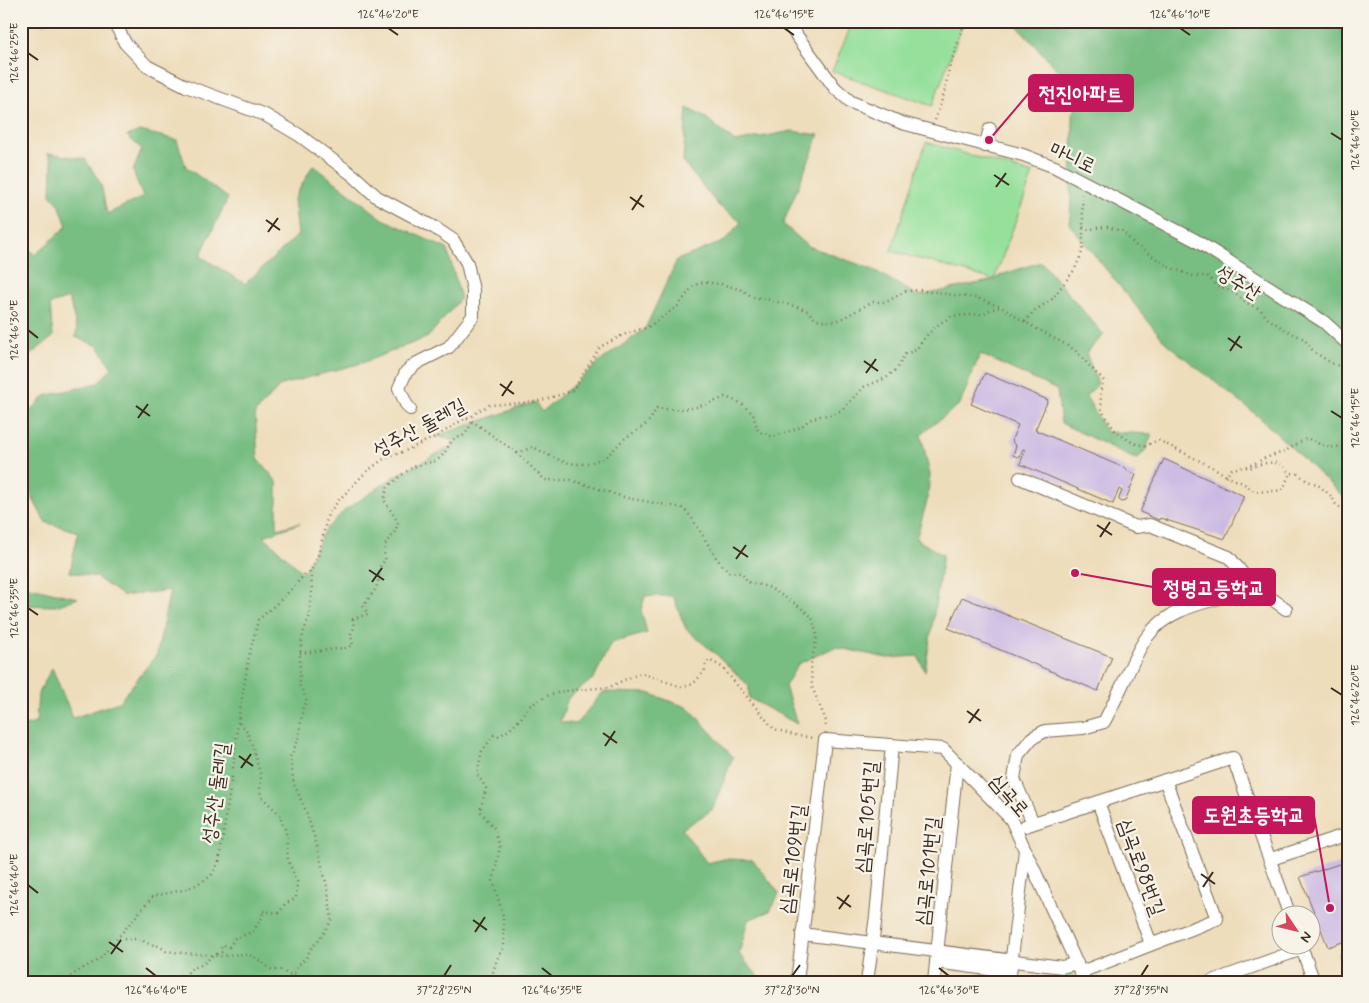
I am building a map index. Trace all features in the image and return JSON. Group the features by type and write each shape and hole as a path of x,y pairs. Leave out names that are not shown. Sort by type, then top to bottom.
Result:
{"street":[{"path":"114,21 125,43 147,66 186,86 265,115 299,135 354,176 377,196 453,240 467,263 473,290 473,316 449,347 417,363 406,372 400,388 410,409"},
{"name":"마니로","path":"786,21 835,88 851,102 902,123 1023,155 1055,167 1195,240 1324,322 1348,344"},
{"path":"985,146 990,129"},
{"path":"1020,478 1136,527 1150,525 1229,557 1251,584 1286,609"},
{"path":"1033,823 1014,779 1018,755 1032,738 1045,731 1083,728 1104,722 1142,644 1151,631 1162,621 1180,611 1211,600 1246,591 1251,584"},
{"name":"심곡로","path":"825,740 942,748 1011,819 1081,972"},
{"name":"심곡로109번길","path":"797,982 825,740"},
{"name":"심곡로105번길","path":"867,982 892,745"},
{"name":"심곡로98번길","path":"1016,829 1233,758 1270,859"},
{"name":"심곡로101번길","path":"934,982 957,763"},
{"name":"심곡로98번길","path":"802,934 872,943 1010,971 1062,967 1081,972 1217,919 1165,780"},
{"name":"심곡로98번길","path":"1098,802 1151,944"},
{"path":"1286,906 1270,859 1348,834"},
{"path":"1010,971 1025,850"},
{"path":"1210,982 1278,956"},
{"path":"1305,956 1314,982"}],"path":[{"path":"932,131 944,94 949,69 965,21"},
{"path":"1025,322 1033,312 1052,299 1074,269 1083,250 1081,181"},
{"name":"성주산","path":"1083,227 1089,230 1107,227 1122,231 1135,245 1169,267 1192,276 1207,276 1216,285 1260,309 1267,318 1304,339 1314,352 1332,364 1348,369"},
{"name":"성주산 둘레길","path":"62,982 100,960 154,896 183,890 211,876 219,862 238,722 249,656 258,620 310,570 318,556 328,514 339,500 366,472 385,458 404,452 429,440 464,419 471,418 480,410 489,406 534,402 573,390 600,347 623,335 648,327 678,306 694,285 704,282 742,290 753,297 808,311 815,319 823,322 835,321 845,317 872,302 886,302 906,291 920,290 977,298 1001,307 1075,350 1102,377 1104,382 1100,391 1102,411 1116,432 1133,443 1145,446 1158,440 1216,469 1226,476"},
{"path":"517,453 533,447 554,458 574,464 588,464 607,455 623,439 649,421 657,408 670,410 688,408 706,405 725,397 741,403 753,414 758,431 773,437 801,427 809,420 820,416 832,415 842,410 864,387 886,378 897,370 906,354 916,350 926,336 940,323 952,316 984,314 991,309 1001,307"},
{"path":"464,419 472,421 517,453 545,480 571,480 627,498 683,508 692,518 717,559 729,572 742,573 748,582 768,587 796,604 812,617 817,636 811,664 812,687 826,721 825,740 774,729 722,667 709,660 706,663 704,672 693,684 682,687 641,673 610,687 564,691 549,695 530,706 509,730 499,736 494,735 482,751 478,774 486,788 480,811 494,828 500,848 493,881 503,916 504,948 497,959 490,982"},
{"path":"300,653 344,648 353,645 351,634 354,628 353,619 368,614 363,606 378,582 381,564 386,560 384,556 386,542 396,529 398,522 384,500 387,490 393,482 408,470 417,465 430,463 438,459 446,452 452,440 464,436 472,421"},
{"path":"1245,467 1284,452 1307,438 1325,447 1339,448 1348,442"},
{"path":"1291,474 1286,485 1276,492 1267,490 1257,492 1245,484 1226,476 1232,469 1250,468 1255,465 1274,462 1280,463 1291,474 1295,473 1307,481 1317,484 1332,498 1336,505 1348,512"},
{"path":"290,982 296,969 319,940 332,919 318,846 294,784 290,757 298,741 303,707 307,701 300,686 300,653 303,634 309,617 312,588 310,570"},
{"path":"184,982 189,970 222,952 221,948 224,945 229,947 235,938 252,932 263,917 262,911 279,913 285,904 296,898 297,882 288,860 286,832 281,816 261,796 261,777 252,748 246,729 238,722"},
{"path":"119,939 141,939 166,951 212,956 243,954 253,956 272,970 282,970 305,982"}],"green space":[{"path":"853,21 964,21 932,106 832,71"},
{"path":"1013,21 1348,21 1348,501 1258,416 1166,343 1070,225 1074,88"},
{"path":"687,108 706,118 735,142 792,131 819,135 783,224 808,246 874,270 918,296 994,280 1001,275 1041,262 1104,335 1086,353 1098,384 1086,396 1106,432 1152,434 1146,449 1137,460 1061,423 1057,390 980,354 960,404 921,434 930,475 927,501 916,539 943,555 925,671 918,656 887,658 835,647 798,664 785,686 797,724 749,698 749,686 717,655 686,629 673,596 645,596 641,610 647,633 611,643 594,678 568,698 560,722 576,724 603,692 648,693 689,708 733,757 712,810 682,829 707,863 724,859 753,860 779,893 770,911 748,920 739,954 763,982 21,982 21,727 36,723 38,694 52,668 73,718 119,702 157,654 170,590 123,596 96,577 70,572 78,532 45,522 21,476 21,447 27,415 45,396 98,383 112,368 98,346 75,337 77,330 69,298 50,304 53,337 21,362 21,242 35,255 67,226 59,204 51,196 52,162 48,153 85,159 101,184 107,214 143,197 133,171 142,149 127,136 140,131 177,140 186,167 228,198 200,256 245,284 298,235 294,199 313,165 383,219 447,249 461,298 428,337 362,363 281,385 255,413 258,459 277,482 277,529 300,523 264,536 303,573 325,530 344,511 397,475 452,446 455,441 437,436 535,402 542,412 602,360 645,329 677,260 725,241 741,222 718,205 683,162"},
{"path":"926,142 1033,174 994,280 891,251"},
{"path":"21,585 78,598 56,606 21,605"},
{"path":"1348,950 1348,977 1338,954"},
{"path":"1072,973 1076,982 1056,982 1057,977"}],"building":[{"path":"37,21 48,21 44,26"},
{"path":"985,373 1048,400 1035,430 1127,469 1136,475 1125,501 1119,500 1122,491 1119,489 1113,504 1020,464 1025,450 1023,449 1017,457 1013,455 1016,446 1012,439 1018,425 971,404"},
{"path":"1164,459 1244,496 1225,539 1160,518 1159,520 1140,512"},
{"path":"962,597 1112,657 1098,691 948,628"},
{"path":"1348,861 1348,940 1328,947 1322,932 1322,906 1312,906 1300,877"}],"place":[{"name":"전진아파트","path":"989,140"},
{"name":"정명고등학교","path":"1075,573"},
{"name":"도원초등학교","path":"1330,908"}]}
